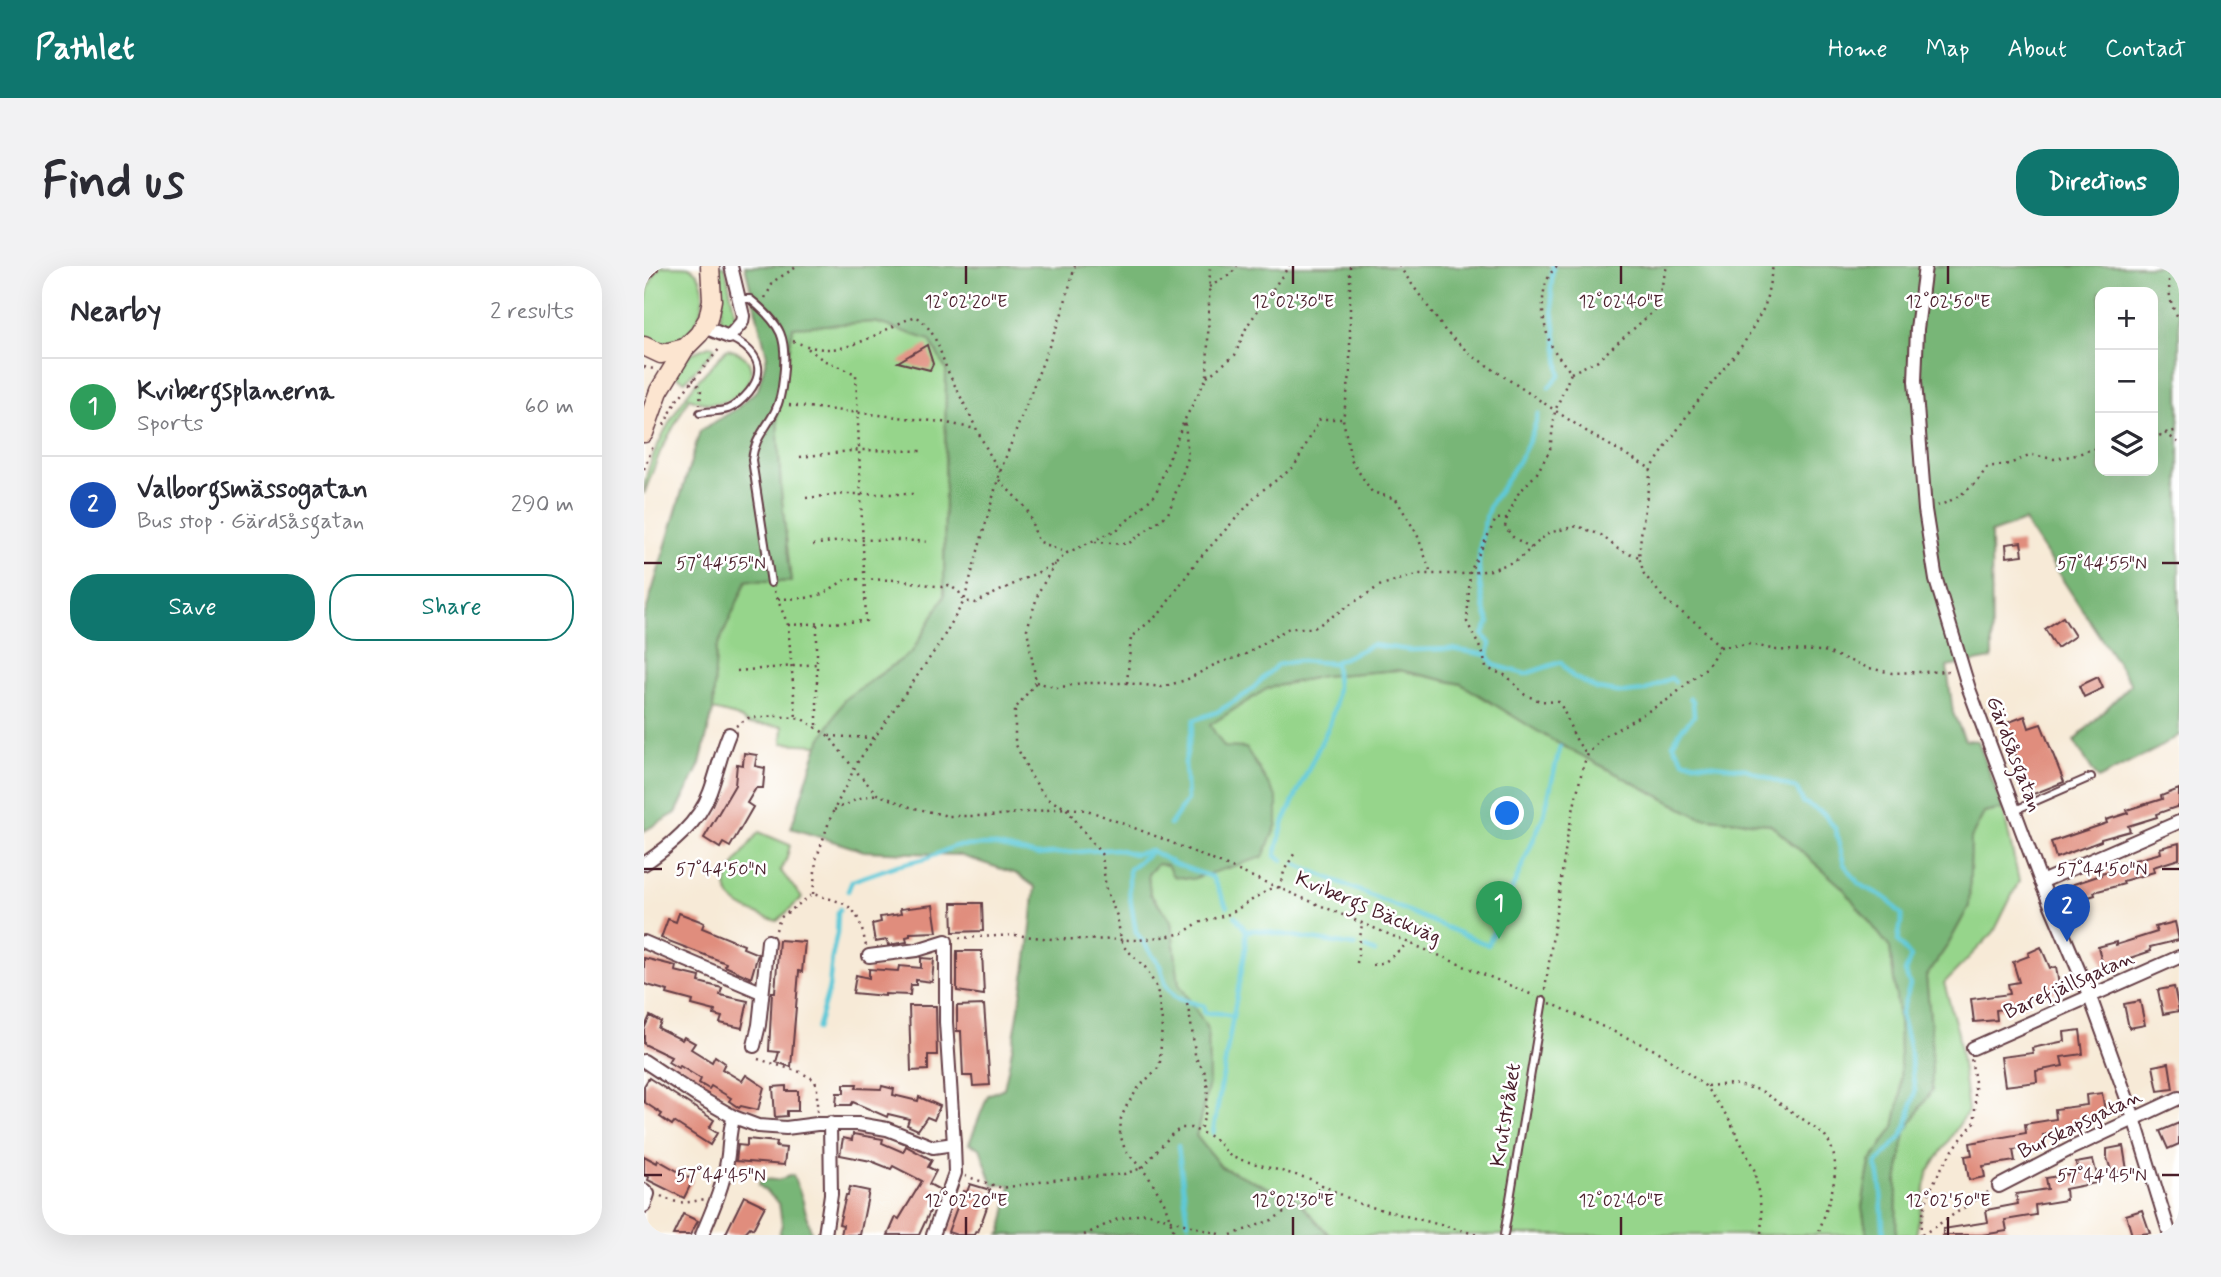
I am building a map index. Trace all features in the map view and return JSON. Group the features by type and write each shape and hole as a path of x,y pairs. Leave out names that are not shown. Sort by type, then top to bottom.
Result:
{"main road":[{"path":"644,271 649,266"},
{"path":"649,439 659,391 685,348 704,327 712,300 707,270"},
{"path":"644,346 661,354 685,348"}],"street":[{"path":"704,327 729,337 742,322 743,316 731,266"},
{"name":"Gärdsåsgatan","path":"1925,266 1917,329 1915,381 1925,510 1936,580 1963,669 2134,1118 2170,1235"},
{"path":"644,864 686,830 700,812 710,793 720,755 729,734"},
{"path":"2042,882 2179,822"},
{"path":"754,1046 760,1025 761,992 768,941"},
{"path":"869,956 917,950 946,941 946,1021 955,1173 933,1235"},
{"path":"644,942 761,992"},
{"name":"Barefjällsgatan","path":"1973,1048 2179,957"},
{"path":"644,1061 697,1096 734,1117 758,1126 786,1128 858,1124 887,1129 933,1147 954,1144"},
{"name":"Burskapsgatan","path":"1999,1186 2179,1098"},
{"path":"702,1235 723,1176 734,1117"},
{"path":"824,1124 831,1194 825,1235"}],"lane":[{"path":"738,299 750,299 760,307 774,322 785,342 780,398 753,447 752,460 771,583"},
{"path":"700,413 728,409 744,398 757,379 758,365 751,351 729,337"},
{"path":"2015,810 2091,778"},
{"name":"Krutstråket","path":"1504,1235 1543,1000"}],"path":[{"path":"760,307 774,281 798,266"},
{"path":"768,941 780,918 813,894 816,860 834,810 854,769 940,643 964,601 1000,472 1062,313 1075,266"},
{"path":"1207,377 1210,266"},
{"path":"1209,287 1231,274 1237,266"},
{"path":"964,601 975,603 1055,564 1067,553 1118,529 1155,495 1184,421 1207,377 1235,355 1247,326 1289,266"},
{"path":"1350,266 1350,375 1343,419 1351,460 1372,492 1396,499 1417,534 1431,573"},
{"path":"1399,266 1446,332 1470,354 1555,411 1651,469"},
{"path":"1557,266 1548,275 1543,293 1545,315 1549,341 1571,373"},
{"path":"1532,548 1513,537 1505,527 1518,494 1538,474 1550,450 1555,411 1571,373 1598,359 1655,310 1667,266"},
{"path":"1720,647 1699,625 1666,601 1644,574 1639,557 1651,469 1690,411 1744,343 1765,306 1773,266"},
{"path":"2170,266 2169,282 2174,312 2179,318"},
{"path":"782,336 806,346 834,350 850,346 916,316 928,325 936,338 938,350 1000,472"},
{"path":"663,426 677,400 729,337"},
{"path":"788,625 866,621 856,374 823,359 806,346"},
{"path":"693,379 701,389 700,413"},
{"path":"794,406 976,429"},
{"path":"1127,683 1131,638 1160,614 1197,561 1260,492 1294,467 1320,419 1343,419"},
{"path":"1092,542 1129,544 1168,514 1188,458 1184,421"},
{"path":"2158,436 2179,430"},
{"path":"2165,433 2179,443"},
{"path":"644,469 649,439"},
{"path":"1925,510 1955,500 1982,476 1987,467 2009,464 2032,455 2054,459 2077,455 2095,448"},
{"path":"800,457 859,450 922,451"},
{"path":"999,480 1027,509 1038,541 1067,553"},
{"path":"806,498 917,494"},
{"path":"1507,519 1496,519 1470,572 1467,622 1483,654 1486,668 1507,676 1525,695 1540,701 1559,702 1567,716 1576,744 1588,754"},
{"path":"1035,682 1057,688 1081,683 1127,683 1162,687 1186,680 1216,664 1244,655 1289,628 1314,628 1381,586 1419,574 1491,570 1518,560 1548,533 1577,526 1601,535 1618,549 1639,557"},
{"path":"813,545 862,541 931,542"},
{"path":"1055,564 1039,591 1027,629 1035,682 1016,709 1015,743 1031,776 1047,799 1066,808 1102,855 1106,890 1117,916 1121,939 1125,947 1145,967 1157,988 1162,1022 1160,1062 1158,1068 1139,1087 1121,1118 1119,1134 1125,1150 1133,1162 1142,1168 1164,1202 1175,1235"},
{"path":"778,599 814,596 832,590 846,579 864,578 942,587 949,585 959,592 964,601"},
{"path":"729,734 737,724 748,718 796,718 788,625 771,583"},
{"path":"817,624 817,727"},
{"path":"1720,647 1751,644 1775,650 1825,651 1869,668 1892,673 1963,669"},
{"path":"1543,1000 1567,838 1588,754 1602,738 1670,699 1706,668 1720,647"},
{"path":"737,671 817,663"},
{"name":"Kvibergs Bäckväg","path":"796,718 817,727 828,736 877,794 910,807 948,816 990,817 1066,808 1087,810 1277,887 1659,1052 1705,1086 1729,1119 1754,1169 1762,1214 1761,1235"},
{"path":"828,736 873,738"},
{"path":"834,810 860,798 877,794"},
{"path":"946,941 964,936 1015,935 1052,939 1140,940 1183,933 1198,923 1229,914 1277,887 1296,851"},
{"path":"813,894 847,904 861,922 869,956"},
{"path":"1357,963 1362,923"},
{"path":"1373,965 1385,962 1409,943"},
{"path":"1187,1004 1194,1030 1195,1058 1204,1072 1207,1086 1204,1121 1200,1130"},
{"path":"754,1046 756,1058 759,1060 800,1072 814,1080 824,1124"},
{"path":"1921,1235 1923,1212 1938,1172 1975,1122 1975,1082 1970,1060 1973,1048"},
{"path":"1705,1086 1733,1084 1760,1090 1823,1133 1830,1143 1835,1162 1835,1185 1818,1235"},
{"path":"955,1173 1002,1188 1053,1180 1124,1174 1142,1168 1173,1133 1182,1128 1200,1130 1214,1138 1231,1157 1310,1179 1360,1205 1479,1235"},
{"path":"1231,1235 1272,1220 1323,1186"},
{"path":"1921,1235 1999,1186"},
{"path":"645,1197 654,1193 674,1203 686,1204 703,1199"},
{"path":"1084,1235 1118,1219 1146,1213 1222,1235"}],"green space":[{"path":"662,266 689,267 699,277 703,291 702,307 696,323 686,336 674,344 659,345 644,336 645,307 648,288"},
{"path":"715,266 725,266 736,319 735,324 730,327 720,322 722,296"},
{"path":"745,266 2179,266 2179,735 2098,779 2074,741 2131,684 2024,521 1991,533 1992,659 1947,667 1953,713 1965,740 1978,741 2003,809 1984,813 1971,838 1969,906 1926,977 1931,1027 1932,1090 1905,1132 1897,1182 1896,1235 1867,1235 1862,1207 1870,1162 1894,1127 1901,1094 1899,1021 1890,948 1842,887 1770,824 1699,817 1552,740 1461,684 1399,670 1322,676 1268,688 1210,725 1224,747 1246,748 1277,798 1277,824 1263,857 1192,879 1173,876 1167,865 1157,864 1148,874 1150,894 1171,921 1179,984 1208,1029 1209,1083 1196,1136 1221,1167 1299,1201 1329,1235 999,1235 1011,1185 993,1185 980,1148 969,1144 988,1095 1004,1088 1014,1040 1035,887 1017,874 959,855 864,851 791,828 818,745 844,700 912,652 944,597 946,370 930,340 875,322 793,327 777,417 781,491 791,582 747,580 716,650 713,710 700,764 676,813 644,831 644,618 700,431 736,409 758,389 767,356"},
{"path":"875,322 930,340 946,370 944,597 912,652 846,698 818,745 782,743 783,726 749,724 736,716 713,710 716,650 747,580 791,582 781,491 777,417 793,326"},
{"path":"709,346 715,349 685,381 673,375 690,354"},
{"path":"727,349 742,355 749,364 751,375 746,386 737,396 724,402 708,403 689,398 660,452 644,494 652,458 671,420 693,386"},
{"path":"1399,670 1461,684 1552,740 1699,817 1770,824 1842,887 1890,948 1899,1021 1901,1094 1894,1127 1870,1162 1862,1207 1867,1235 1329,1235 1299,1201 1221,1167 1196,1136 1209,1083 1208,1029 1179,984 1171,921 1150,894 1148,874 1157,864 1167,865 1224,747 1209,725 1268,688 1322,676"},
{"path":"2003,809 2019,881 1994,932 1944,983 1958,1033 1968,1111 1928,1172 1916,1235 1896,1235 1897,1182 1905,1132 1932,1090 1931,1027 1926,977 1969,906 1971,838 1984,813"},
{"path":"759,832 790,845 786,861 780,870 802,898 777,921 753,913 738,904 729,895 726,886 736,863"},
{"path":"793,1175 812,1235 779,1235 782,1224 779,1203 759,1185 760,1179 778,1180"}],"building":[{"path":"927,345 933,364 930,370 898,362"},
{"path":"2021,542 2023,555 2007,557 2006,544"},
{"path":"2063,617 2075,636 2057,648 2045,629"},
{"path":"2098,677 2103,688 2084,697 2079,686"},
{"path":"2025,716 2029,728 2041,724 2064,782 2031,795 2004,724"},
{"path":"744,753 757,755 755,766 765,768 763,788 756,788 747,803 753,807 730,847 723,843 720,848 704,838 735,785 737,764 743,765"},
{"path":"2179,789 2179,806 2156,814 2157,817 2128,826 2130,831 2101,839 2056,858 2051,842 2107,823 2106,820 2128,813 2127,810 2162,799 2161,796"},
{"path":"2179,843 2179,859 2153,867 2154,872 2123,881 2124,884 2094,892 2095,895 2076,901 2071,885 2132,865 2131,861 2161,853 2160,848"},
{"path":"952,903 982,903 983,931 953,932"},
{"path":"933,905 937,932 910,933 910,936 906,937 907,942 888,945 887,940 875,942 872,924 881,922 880,917 901,914 900,909"},
{"path":"679,913 704,923 702,928 744,945 743,948 758,954 751,978 725,966 726,963 661,938 668,919 676,922"},
{"path":"2175,922 2179,940 2150,947 2151,951 2121,961 2122,965 2104,970 2098,947 2116,942 2116,945 2157,932 2155,927"},
{"path":"779,940 805,942 802,972 799,971 791,1067 776,1062 779,1052 769,1051 772,992 775,992"},
{"path":"2041,947 2050,968 2056,967 2060,991 2027,997 2028,1005 1996,1010 1997,1020 1974,1022 1971,999 2010,994 2008,984 2019,982 2013,962 2029,956 2028,953"},
{"path":"957,951 982,951 984,995 957,991"},
{"path":"644,958 676,966 675,971 700,977 699,982 722,988 720,995 748,1001 742,1028 720,1023 722,1017 714,1015 715,1011 692,1005 693,1001 644,984"},
{"path":"921,958 934,959 932,982 916,980 916,985 911,985 910,995 853,993 856,975 869,978 869,969 898,971 899,966 921,968"},
{"path":"2174,987 2179,1011 2163,1014 2158,990"},
{"path":"2140,1001 2145,1025 2129,1028 2124,1004"},
{"path":"984,1005 990,1085 973,1086 972,1076 963,1076 961,1031 957,1031 957,1006"},
{"path":"909,1006 936,1006 937,1055 928,1055 928,1070 911,1071"},
{"path":"650,1016 661,1022 658,1028 682,1040 684,1037 695,1043 691,1049 712,1062 715,1056 725,1063 722,1069 742,1081 746,1075 764,1087 758,1110 741,1106 739,1108 729,1101 731,1098 711,1086 709,1089 699,1083 701,1079 668,1062 671,1057 644,1044 644,1029"},
{"path":"2080,1030 2083,1054 2061,1057 2063,1066 2036,1071 2037,1082 2005,1086 2001,1057 2033,1053 2032,1048 2065,1041 2064,1032"},
{"path":"2169,1063 2173,1089 2158,1091 2153,1066"},
{"path":"649,1078 714,1120 709,1128 717,1133 710,1145 674,1122 672,1125 660,1117 662,1114 644,1102 644,1086"},
{"path":"844,1084 857,1084 856,1088 881,1089 882,1086 894,1089 893,1095 918,1101 919,1097 940,1106 934,1120 927,1117 918,1130 907,1125 909,1119 888,1114 887,1117 853,1102 851,1105 836,1105 837,1093 844,1093"},
{"path":"786,1086 786,1091 798,1091 798,1111 787,1111 787,1116 775,1117 773,1087"},
{"path":"2102,1093 2106,1117 2073,1121 2075,1130 2043,1135 2045,1145 2013,1150 2015,1161 1983,1166 1985,1177 1969,1180 1965,1156 1972,1155 1970,1143 2026,1133 2025,1124 2056,1119 2055,1109 2087,1105 2086,1095"},
{"path":"2179,1123 2179,1144 2168,1149 2160,1131"},
{"path":"853,1134 883,1139 882,1143 903,1152 906,1146 932,1160 928,1167 936,1171 929,1184 940,1190 919,1235 888,1235 896,1217 899,1219 922,1181 893,1166 891,1169 871,1161 840,1155 843,1138 852,1140"},
{"path":"747,1139 777,1142 776,1147 786,1148 784,1165 736,1161 738,1145 747,1146"},
{"path":"2123,1146 2127,1170 2112,1173 2107,1149"},
{"path":"644,1156 657,1163 658,1160 693,1180 684,1198 648,1180 649,1177 644,1175"},
{"path":"2093,1160 2096,1183 2065,1189 2066,1200 2035,1205 2036,1215 2005,1220 2007,1231 1982,1235 1943,1235 1943,1229 1988,1222 1986,1210 2018,1204 2016,1194 2048,1189 2046,1178 2078,1173 2076,1163"},
{"path":"970,1184 990,1190 978,1232 974,1235 957,1235 948,1232 963,1191 967,1192"},
{"path":"850,1187 869,1191 860,1235 841,1235 843,1225 839,1224"},
{"path":"744,1196 765,1206 753,1229 750,1227 743,1235 725,1235"},
{"path":"2142,1210 2150,1233 2132,1235 2126,1215"},
{"path":"683,1214 698,1221 690,1235 673,1235"}],"waterway":[{"path":"1549,387 1560,375 1551,291 1553,266"},
{"path":"1538,414 1523,452 1490,505 1482,533 1479,579 1489,622 1483,635 1490,643 1488,655 1494,665 1525,674 1561,662 1572,676 1597,689 1624,693 1644,691 1671,678 1675,682"},
{"path":"1170,825 1187,800 1185,762 1194,720 1217,712 1248,693 1277,665 1298,661 1333,663 1372,645 1409,650 1451,649 1488,655"},
{"path":"1283,860 1275,856 1284,821 1329,726 1335,706 1335,662"},
{"path":"1690,698 1693,701 1694,716 1680,731 1673,744 1684,761 1746,769 1797,789 1803,802 1824,814 1835,828 1844,864 1859,884 1886,898 1902,915 1898,941 1911,957 1905,972 1910,985 1901,1014 1909,1046 1915,1092 1907,1125 1901,1137 1876,1164 1884,1235"},
{"path":"1296,864 1488,945 1544,815 1560,747"},
{"path":"848,891 852,881 928,858 955,846 993,845 1037,855 1116,849 1134,854 1152,851 1175,864 1212,877 1227,907"},
{"path":"1151,852 1129,869 1129,891 1136,932 1160,966 1166,986 1176,998 1204,1006 1204,1013 1233,1016 1213,1133"},
{"path":"817,1029 829,988 840,909"},
{"path":"1233,1016 1246,948 1246,931 1235,916"},
{"path":"1246,931 1255,930 1355,946"},
{"path":"1366,948 1375,952"},
{"path":"1178,1146 1188,1222"},
{"path":"1189,1228 1190,1235"}],"place":[{"name":"Kvibergsplanerna","path":"1499,939"},
{"name":"Valborgsmässogatan","path":"2067,942"}]}
